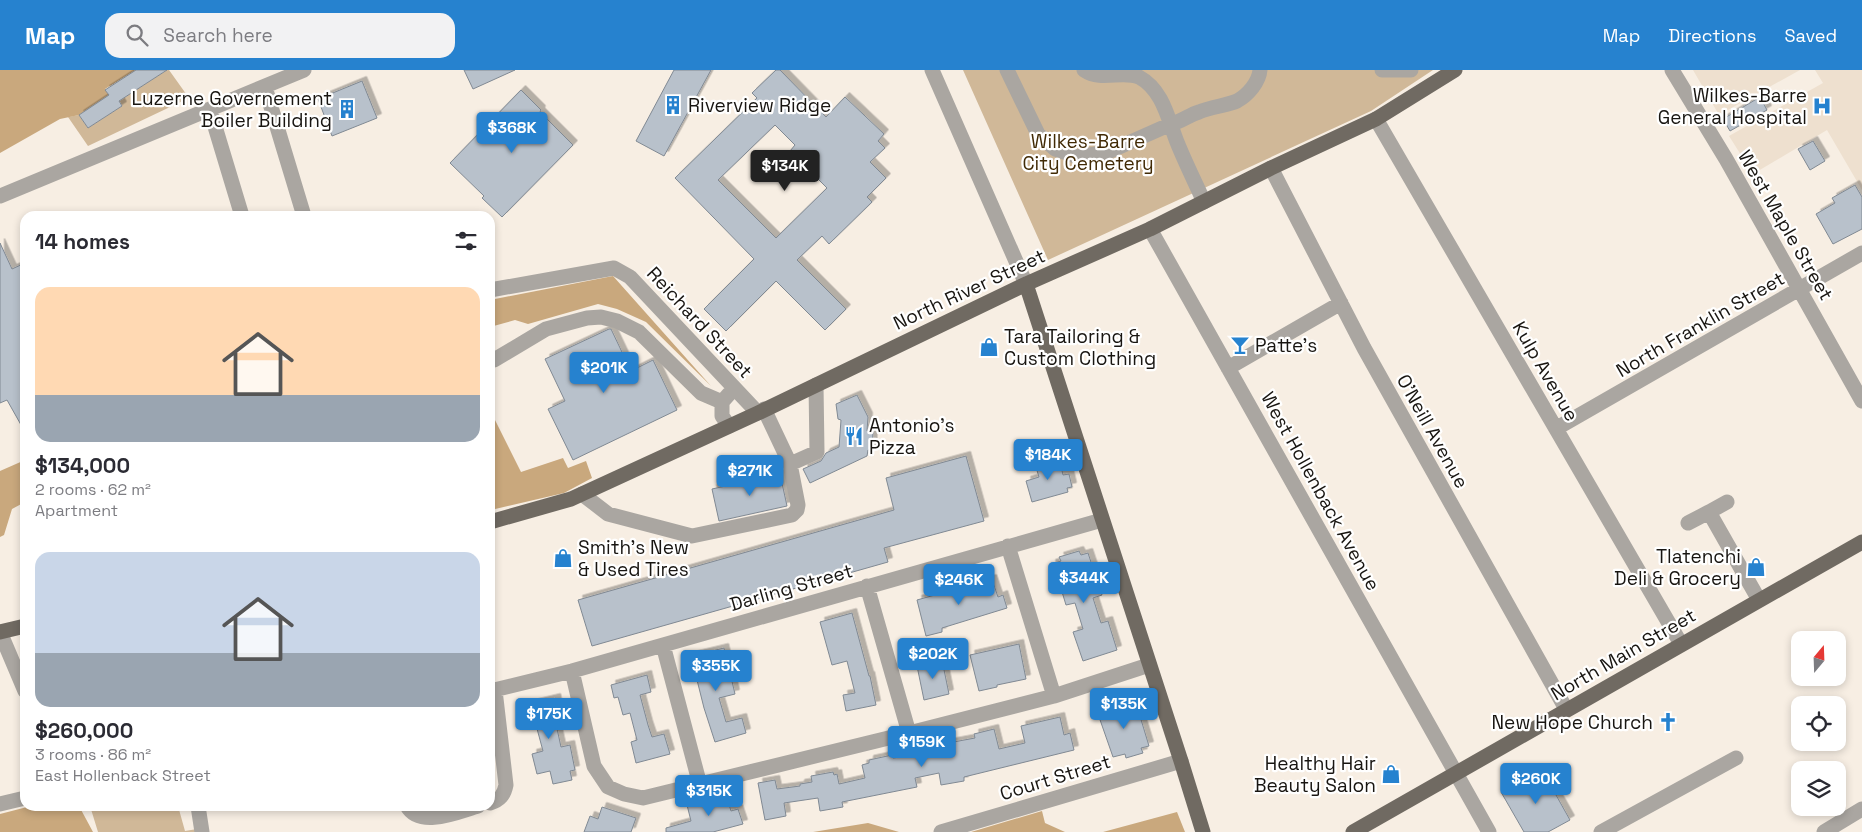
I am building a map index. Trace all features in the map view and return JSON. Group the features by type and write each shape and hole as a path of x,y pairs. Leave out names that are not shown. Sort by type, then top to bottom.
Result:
{"main road":[{"name":"North River Street","path":"495,521 571,499 761,411 1026,284 1150,229 1376,119 1455,70"},
{"path":"1026,284 1203,832"},
{"name":"North Main Street","path":"1353,832 1862,542"},
{"path":"0,632 20,627"}],"street":[{"path":"0,196 304,70"},
{"path":"932,70 1026,284"},
{"path":"1007,70 1038,134 1055,149 1078,157 1108,152 1170,124 1179,122 1192,114 1237,101 1249,91 1260,76 1260,70"},
{"path":"1084,70 1096,75 1126,72 1139,77 1152,86 1164,106 1204,202"},
{"path":"1382,70 1412,70"},
{"name":"West Maple Street","path":"1672,70 1726,159 1862,401"},
{"path":"265,87 302,211"},
{"path":"210,110 240,211"},
{"name":"Kulp Avenue","path":"1376,119 1681,644"},
{"name":"O'Neill Avenue","path":"1272,168 1364,348 1566,709"},
{"name":"West Hollenback Avenue","path":"1150,229 1489,832"},
{"name":"North Franklin Street","path":"1557,428 1862,253"},
{"name":"Reichard Street","path":"495,289 614,268 630,277 735,388 761,411 790,464 798,505 797,510 792,514 692,536 608,514 582,494"},
{"path":"1228,368 1341,303"},
{"path":"495,359 546,329 587,318 601,317 617,321 639,332 701,392 722,402"},
{"path":"790,464 817,452 816,385"},
{"path":"729,426 722,416 722,402 735,388"},
{"path":"1688,523 1727,502"},
{"path":"1709,512 1759,600"},
{"name":"Darling Street","path":"495,689 572,672 663,644 1102,520"},
{"path":"1008,546 1054,696"},
{"path":"867,586 909,734"},
{"path":"0,632 20,679"},
{"path":"663,644 700,785"},
{"path":"572,672 594,766 608,787 624,794 643,798 909,734 1054,696 1149,665"},
{"path":"495,710 506,785 505,792 495,800"},
{"path":"1601,832 1736,758"},
{"name":"Court Street","path":"941,832 1181,760"},
{"path":"0,804 20,799"},
{"path":"1824,832 1862,808"},
{"path":"199,811 202,832"},
{"path":"410,811 425,818 437,818 461,811"}],"shaded area":[{"path":"0,70 136,70 105,89 109,95 79,115 60,119 0,153"},
{"name":"Wilkes-Barre General Hospital","path":"1693,70 1800,70 1719,115"},
{"name":"Wilkes-Barre General Hospital","path":"1815,70 1862,70 1862,190 1827,130 1753,174 1729,136 1823,83"},
{"path":"613,276 711,386 646,322 617,309 598,304 528,324 515,320 495,326 495,299"},
{"path":"495,420 521,472 563,458 568,468 586,461 592,478 564,493 495,509"},
{"path":"20,462 20,505 12,509 4,535 0,537 0,471"},
{"path":"20,809 20,811 82,811 93,832 0,832 0,814"},
{"path":"1042,811 1045,823 1065,832 971,832"},
{"path":"1177,812 1185,832 1103,832"},
{"path":"868,823 899,832 813,832"}],"green space":[{"path":"169,70 189,98 88,146 68,117 79,115 88,128 122,106 119,101"},
{"name":"Wilkes-Barre City Cemetery","path":"963,70 1433,70 1371,111 1048,260"},
{"path":"92,811 179,811 185,831 197,829 197,832 98,832"}],"building":[{"path":"136,70 167,70 119,101 122,106 88,128 79,115 109,95 105,90"},
{"path":"464,70 515,70 473,89"},
{"name":"Riverview Ridge","path":"674,70 711,70 664,156 636,141"},
{"path":"776,70 780,70 826,117 845,97 884,134 878,141 885,148 870,162 886,178 867,197 872,202 829,244 822,236 797,260 846,309 825,330 776,281 726,331 704,309 754,259 675,178 757,98 752,93","holes":["775,125 795,145 790,151 827,188 776,238 718,180"]},
{"name":"Luzerne Governement Boiler Building","path":"362,81 377,118 332,136 318,99"},
{"path":"521,90 573,145 502,217 482,198 484,196 450,163"},
{"path":"1760,97 1767,110 1730,131 1723,119"},
{"path":"1813,141 1825,161 1810,170 1798,149"},
{"path":"1855,185 1862,197 1862,229 1833,244 1816,214 1835,203 1832,198"},
{"path":"0,243 12,269 20,265 20,423 7,400 0,403"},
{"path":"611,329 631,371 653,360 677,410 573,460 548,409 565,401 545,359"},
{"path":"857,395 868,417 867,431 873,432 872,450 868,450 867,456 810,483 803,469 821,461 826,453 839,447 841,420 838,419 836,404"},
{"path":"966,456 984,521 884,548 888,562 592,646 578,600 894,510 886,478"},
{"path":"1053,456 1056,467 1061,466 1063,475 1069,474 1072,487 1067,488 1068,492 1032,502 1026,481 1039,477 1034,461"},
{"path":"780,474 787,506 719,521 712,489"},
{"path":"1079,551 1081,555 1088,553 1102,595 1093,598 1101,623 1108,621 1117,650 1083,661 1073,632 1083,629 1075,603 1066,605 1059,582 1056,583 1051,564 1061,561 1059,557"},
{"path":"992,579 998,597 1003,595 1007,608 942,628 942,632 926,636 917,600"},
{"path":"852,613 870,676 876,705 846,711 843,695 855,693 847,661 832,665 820,622"},
{"path":"1019,644 1026,679 979,691 970,655"},
{"path":"724,648 735,694 719,698 726,722 742,718 746,733 715,742 691,656"},
{"path":"942,660 949,694 924,700 917,666"},
{"path":"647,675 651,692 640,695 648,725 652,737 664,734 670,754 636,763 631,742 637,740 630,713 623,715 618,697 614,698 611,685"},
{"path":"556,698 561,723 556,724 561,747 570,745 575,770 570,771 572,780 553,784 550,771 537,774 532,754 543,751 536,725 523,728 519,707"},
{"path":"1127,701 1128,706 1136,703 1149,746 1141,748 1143,753 1126,758 1125,754 1113,757 1098,714 1106,711 1105,707"},
{"path":"1060,717 1064,735 1070,733 1074,750 964,777 964,781 941,785 939,773 915,778 917,787 842,802 843,807 820,811 818,798 784,803 786,816 765,820 758,783 775,780 777,789 800,786 800,784 812,782 811,776 833,772 834,775 837,774 839,784 865,778 862,765 869,763 869,760 892,755 893,758 933,752 932,746 975,738 974,734 994,729 999,749 1025,743 1021,726"},
{"path":"1542,770 1570,820 1548,832 1524,832 1501,792"},
{"path":"726,794 731,811 738,809 743,824 713,832 666,832 666,828 691,821 687,805"},
{"path":"602,807 636,818 631,832 584,832 590,816 598,819"}],"place":[{"name":"Riverview Ridge","path":"673,105"},
{"name":"Wilkes-Barre General Hospital","path":"1822,106"},
{"name":"Luzerne Governement Boiler Building","path":"347,109"},
{"name":"Patte's","path":"1240,345"},
{"name":"Tara Tailoring & Custom Clothing","path":"989,347"},
{"name":"Antonio's Pizza","path":"854,436"},
{"name":"Smith’s New & Used Tires","path":"563,558"},
{"name":"Tlatenchi Deli & Grocery","path":"1756,567"},
{"name":"New Hope Church","path":"1668,722"},
{"name":"Healthy Hair Beauty Salon","path":"1391,774"}]}
